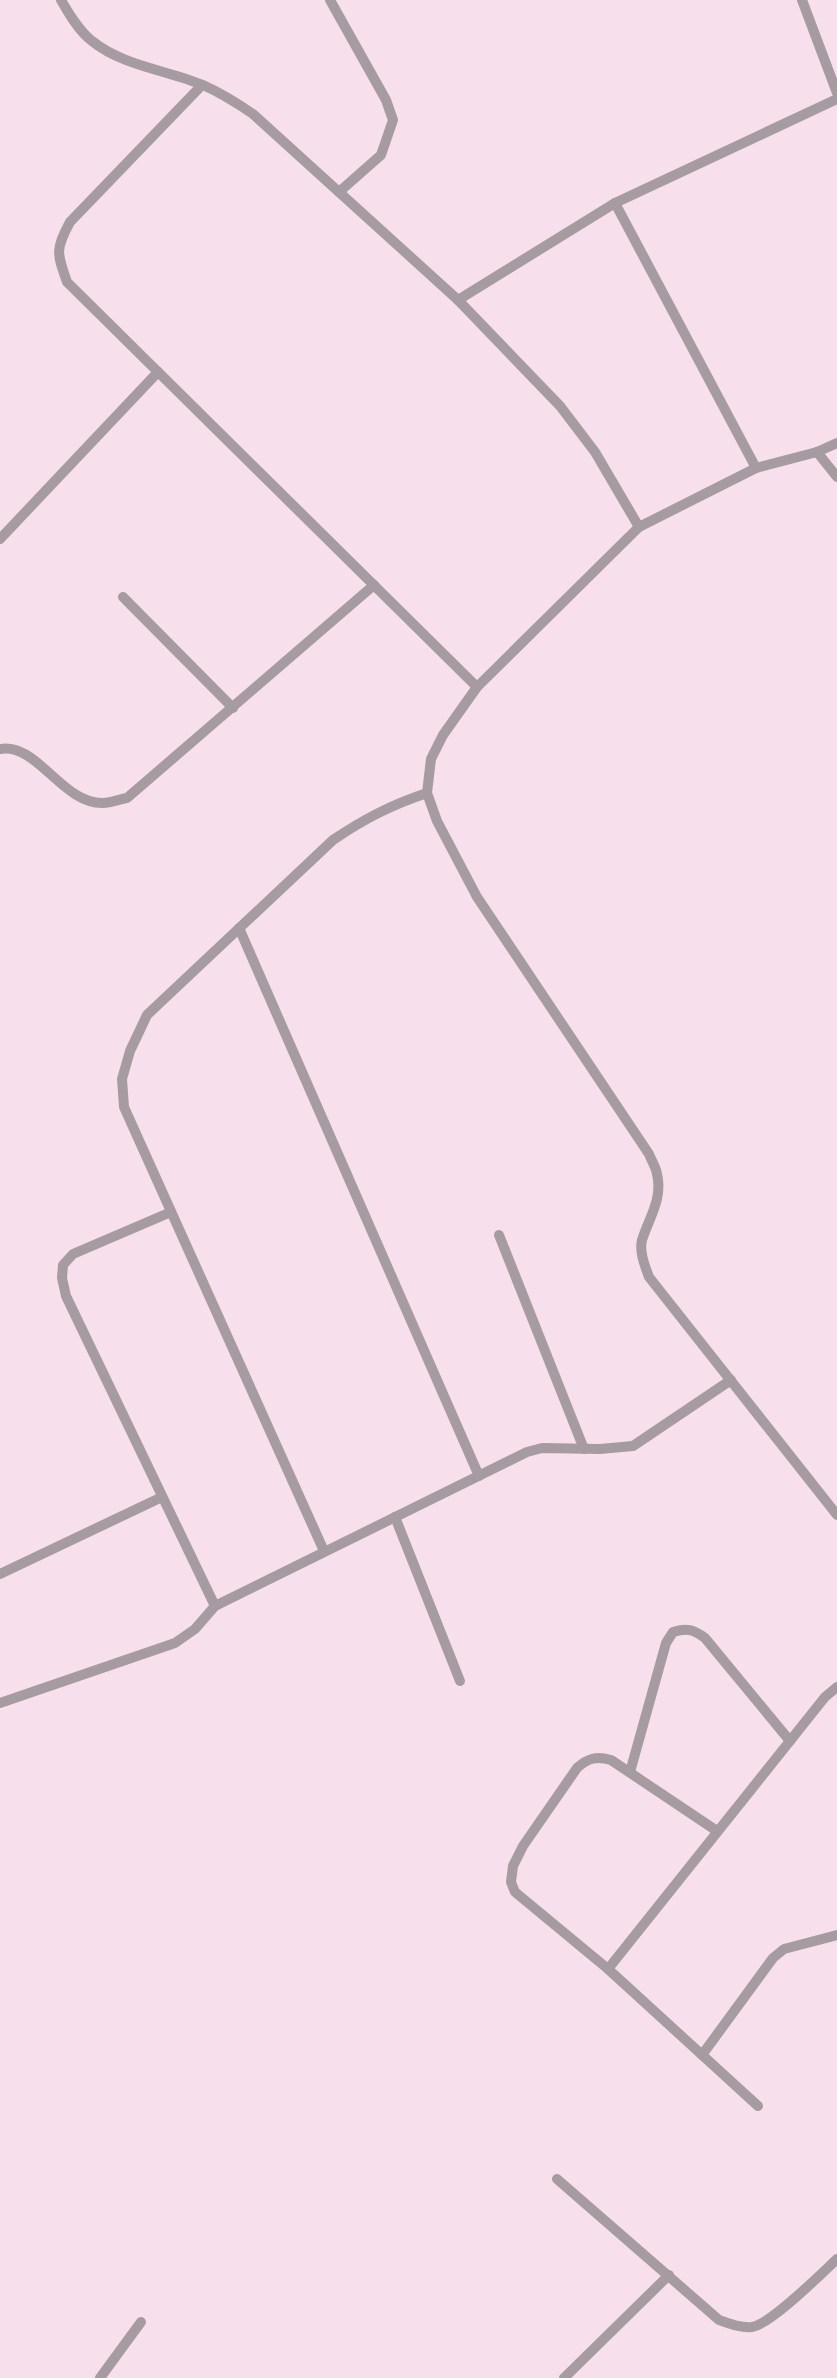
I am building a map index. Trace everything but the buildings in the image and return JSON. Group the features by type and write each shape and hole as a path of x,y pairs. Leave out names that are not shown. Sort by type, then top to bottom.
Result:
{"street":[{"path":"61,0 70,16 92,41 105,49 118,56 202,85 232,100 252,114 458,300 560,406 595,452 639,527"},
{"path":"330,0 386,100 393,120 381,155 339,192"},
{"path":"802,0 837,93"},
{"path":"202,85 70,222 60,240 58,258 67,282 477,687"},
{"path":"458,300 615,203 837,99"},
{"path":"615,203 756,468"},
{"path":"0,539 158,372"},
{"path":"837,443 817,452 756,468 639,527 477,687 443,735 431,759 428,793 437,821 477,896 649,1154 657,1174 658,1196 653,1215 642,1241 643,1261 649,1277 837,1515"},
{"path":"817,452 837,477"},
{"path":"0,749 11,747 23,752 73,793 86,800 103,803 127,798 374,585"},
{"path":"123,597 232,708"},
{"path":"324,1552 124,1107 122,1080 130,1051 147,1015 239,928 333,840 362,821 395,804 428,793"},
{"path":"239,928 479,1476"},
{"path":"171,1212 73,1254 63,1265 62,1272 66,1296 214,1606"},
{"path":"499,1234 584,1449"},
{"path":"0,1703 174,1643 194,1629 214,1606 527,1452 542,1448 613,1449 633,1446 731,1380"},
{"path":"0,1574 162,1497"},
{"path":"395,1517 460,1681"},
{"path":"630,1772 666,1643 673,1632 684,1628 695,1630 705,1638 790,1741"},
{"path":"608,1969 825,1697 837,1687"},
{"path":"717,1831 611,1760 600,1757 586,1760 577,1768 523,1846 513,1866 511,1882 515,1892 608,1969 758,2106"},
{"path":"702,2055 773,1958 784,1949 837,1935"},
{"path":"557,2179 719,2320 736,2327 754,2327 771,2318 837,2259"},
{"path":"564,2378 669,2275"},
{"path":"100,2378 141,2322"}]}
